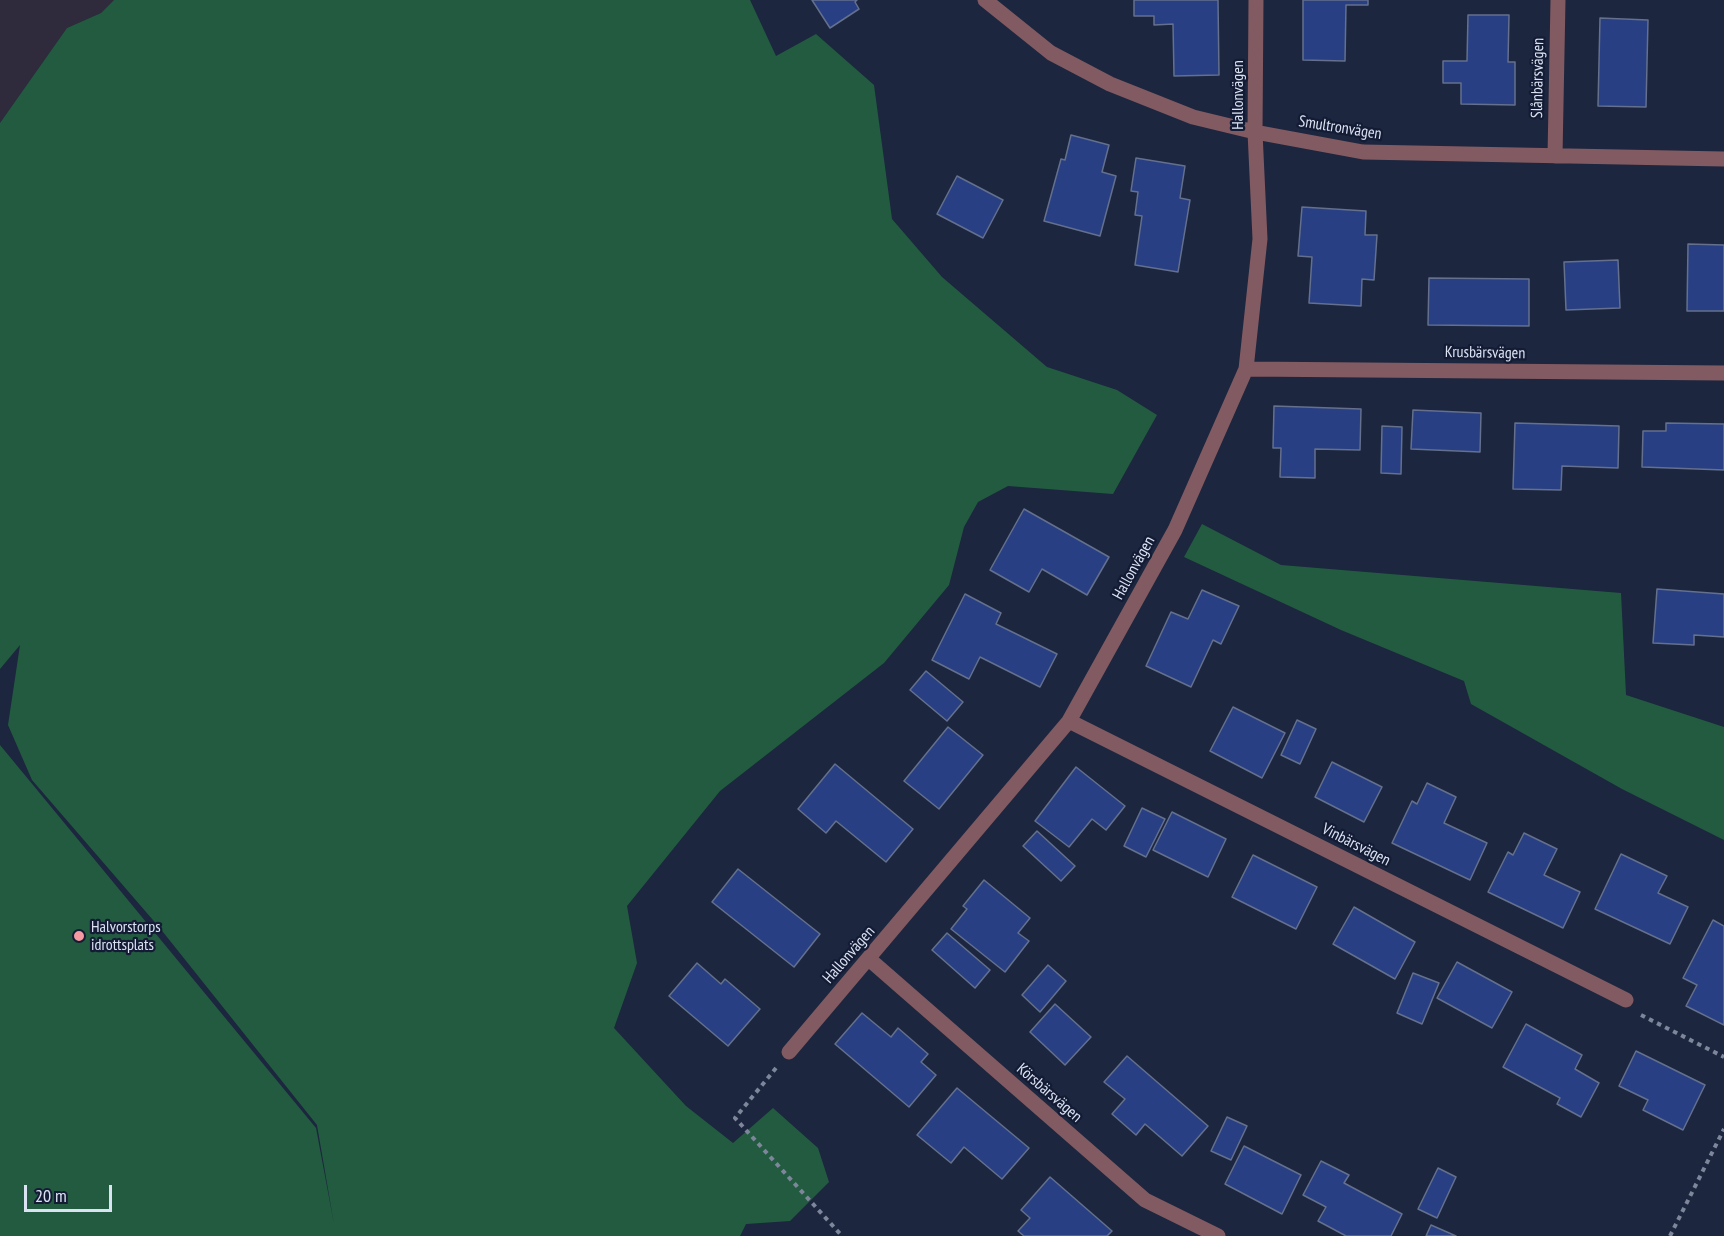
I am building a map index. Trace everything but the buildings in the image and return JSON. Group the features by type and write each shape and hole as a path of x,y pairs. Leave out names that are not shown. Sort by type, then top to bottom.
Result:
{"street":[{"name":"Smultronvägen","path":"985,0 1052,53 1110,84 1193,117 1256,132 1363,152 1724,159"},
{"name":"Hallonvägen","path":"789,1052 1069,722 1175,530 1246,369 1260,239 1256,132 1256,0"},
{"name":"Slånbärsvägen","path":"1555,156 1558,0"},
{"name":"Krusbärsvägen","path":"1246,369 1724,373"},
{"name":"Vinbärsvägen","path":"1069,722 1626,1000"},
{"name":"Körsbärsvägen","path":"869,959 1145,1200 1218,1236"}],"path":[{"path":"1626,1000 1642,1016 1724,1057"},
{"path":"789,1052 735,1118 842,1236"},
{"path":"1670,1236 1724,1129"}],"shaded area":[{"path":"0,0 114,0 101,13 67,28 0,123"}],"green space":[{"path":"114,0 750,0 776,56 816,34 874,85 892,219 942,277 1047,367 1117,390 1157,415 1113,494 1008,486 978,502 964,527 949,585 884,663 720,791 627,906 637,963 614,1028 686,1106 733,1143 773,1108 818,1148 829,1182 790,1221 746,1224 740,1236 0,1236 0,745 316,1128 334,1224 317,1125 159,927 32,780 8,725 20,645 0,669 0,123 67,28 101,13"},
{"path":"1202,524 1281,565 1621,593 1626,695 1724,727 1724,840 1622,789 1471,704 1464,681 1341,630 1184,557"}],"place":[{"name":"Halvorstorps idrottsplats","path":"79,936"}]}
